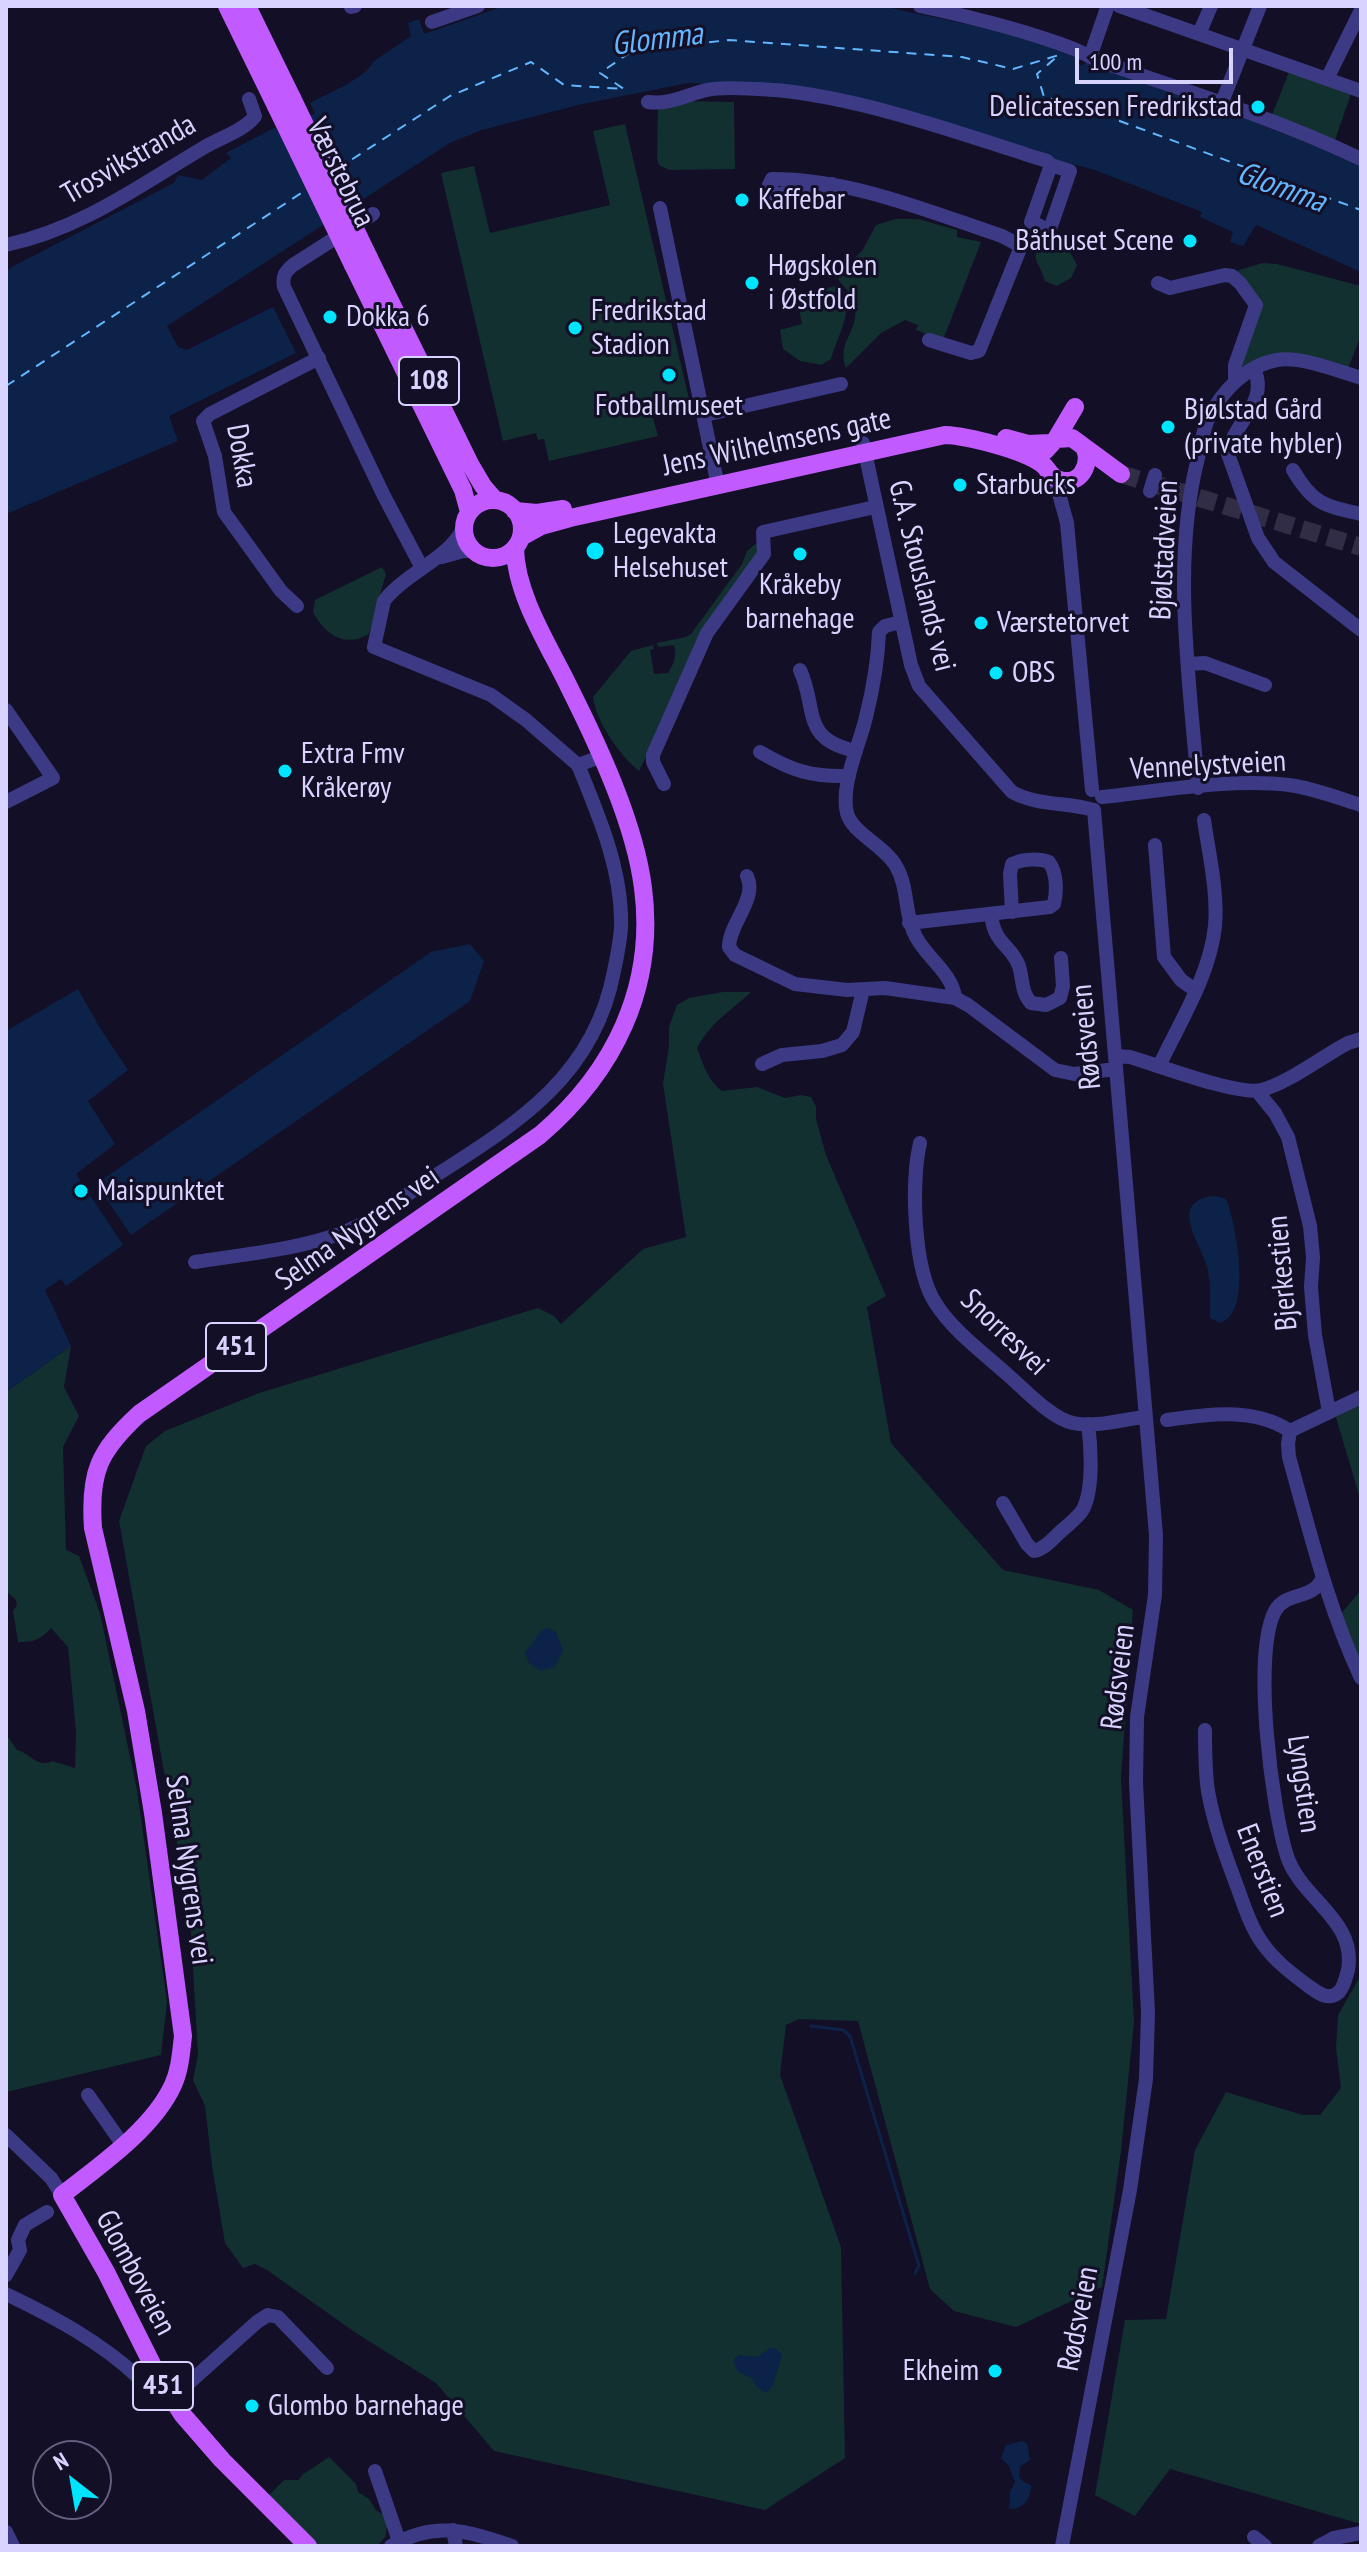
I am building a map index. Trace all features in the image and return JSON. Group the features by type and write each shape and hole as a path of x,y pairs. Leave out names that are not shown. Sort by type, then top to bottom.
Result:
{"main road":[{"name":"108","path":"227,6 284,102"},
{"name":"108","path":"247,6 284,102"},
{"name":"Værstebrua","path":"284,102 361,261"},
{"name":"108","path":"361,261 483,486 495,500 510,505 515,511"},
{"name":"108","path":"361,261 463,490 466,541 473,551"},
{"path":"1075,407 1081,444 1088,462 1064,474 1044,456 1075,407"},
{"name":"Jens Wilhelmsens gate","path":"515,511 551,512 864,448 945,435 958,435 1023,455 1064,474 1121,474 1067,437 1028,444 947,425 864,448"},
{"name":"Jens Wilhelmsens gate","path":"518,543 555,522 717,480"},
{"path":"466,520 480,503 495,500"},
{"path":"515,511 521,523 518,543"},
{"name":"108","path":"493,559 505,556 518,543"},
{"name":"Selma Nygrens vei","path":"518,543 523,592"},
{"path":"473,551 493,559"},
{"name":"Selma Nygrens vei","path":"62,2195 148,2122 173,2085 181,2060 183,2036 138,1726 93,1528 91,1503 100,1461 113,1440 139,1414 514,1155 563,1116 593,1082 622,1033 641,970 645,931 643,888 633,841 600,757 523,592 493,559"},
{"name":"Glomboveien","path":"62,2195 106,2272 171,2399 222,2460 308,2546"}],"street":[{"path":"432,22 478,6"},
{"path":"920,6 1023,32 1222,102 1361,159"},
{"path":"1199,34 1211,6"},
{"path":"1222,102 1260,6"},
{"path":"1090,57 1113,7 1361,91"},
{"path":"1327,79 1361,10"},
{"path":"648,102 691,96 708,89 775,90 860,106 1047,161 1051,165 1040,226 1022,241 979,351 964,352 929,340"},
{"name":"Trosvikstranda","path":"6,245 53,233 100,211 246,125 255,116 249,99"},
{"path":"832,184 867,191 1022,241"},
{"path":"660,208 717,480"},
{"path":"373,214 293,265 284,273 284,287 422,568"},
{"path":"1158,283 1170,288 1225,275 1232,276 1246,290 1256,305 1235,365 1235,381"},
{"name":"Dokka","path":"297,606 281,591 224,512 215,456 203,421 210,414 319,358"},
{"name":"Bjølstadveien","path":"1198,788 1184,572 1191,484 1208,419 1235,381 1275,360 1286,359 1361,378"},
{"path":"1254,369 1259,386 1256,401 1229,446 1228,454 1258,538 1274,562 1361,630"},
{"path":"705,415 841,384"},
{"name":"G.A. Stouslands vei","path":"864,448 913,674 925,693 1012,792 1029,800 1050,802 1092,799"},
{"path":"1293,470 1312,497 1339,509 1361,514"},
{"name":"Rødsveien","path":"1062,2546 1130,2190 1146,2079 1148,2012 1136,1783 1137,1717 1155,1595 1156,1535 1064,474"},
{"path":"1150,491 1155,475"},
{"path":"664,784 653,762 653,755 707,633 764,554 763,532 875,507"},
{"path":"195,1262 314,1242 362,1224 521,1119 568,1073 586,1048 609,1000 621,930 615,872 601,822 578,765 526,720 491,695 374,647 384,601 393,590 438,558 458,539 466,520"},
{"path":"438,558 473,551"},
{"path":"901,622 885,626 879,632 872,695 849,776 847,814 855,826 884,850 896,866 909,923 920,944 953,986 955,998"},
{"path":"1188,664 1205,663 1265,685"},
{"path":"800,670 814,725 831,742 856,751"},
{"path":"6,710 53,778 6,802"},
{"path":"760,752 784,766 805,773 849,776"},
{"path":"578,765 600,757"},
{"name":"Vennelystveien","path":"1092,799 1198,788 1283,785 1361,805"},
{"path":"1159,1066 1195,990 1215,925 1204,820"},
{"path":"1155,845 1164,957 1181,980 1195,990"},
{"path":"747,876 750,891 730,937 731,951 795,984 817,988 885,988 955,998 1055,1070 1082,1074 1130,1057 1231,1088 1257,1091 1277,1084 1348,1043 1361,1039"},
{"path":"909,923 1012,912"},
{"path":"991,915 997,939 1018,963 1024,993 1031,1003 1046,1005 1060,998 1063,986 1061,958"},
{"path":"762,1064 782,1055 822,1051 842,1045 853,1032 863,990"},
{"name":"Bjerkestien","path":"1257,1091 1275,1113 1288,1137 1310,1226 1315,1335 1329,1412"},
{"name":"Snorresvei","path":"920,1143 916,1160 916,1211 927,1290 937,1306 1047,1409 1069,1422 1088,1424 1145,1417"},
{"path":"1290,1431 1361,1397"},
{"path":"1167,1420 1214,1413 1270,1420 1290,1431"},
{"path":"1003,1503 1034,1551 1040,1550 1069,1524 1081,1511 1087,1497 1092,1456 1088,1424"},
{"path":"1290,1431 1289,1457 1322,1579 1361,1678"},
{"name":"Lyngstien","path":"1322,1579 1312,1592 1280,1604 1268,1636 1264,1665 1272,1783 1284,1847 1300,1881 1342,1931 1350,1954 1343,1986 1329,1997"},
{"name":"Enerstien","path":"1205,1730 1208,1789 1250,1922 1261,1942 1283,1967 1318,1993 1329,1997"},
{"path":"88,2095 123,2145"},
{"name":"Glomboveien","path":"6,2135 51,2178 62,2195"},
{"path":"6,2275 20,2250 18,2240 25,2225 47,2212"},
{"path":"6,2294 78,2331 114,2355 138,2377"},
{"path":"171,2399 268,2315 278,2317 327,2368"},
{"path":"375,2471 395,2544 425,2532 453,2530 478,2534 512,2546"},
{"path":"453,2530 456,2546"},
{"path":"6,2532 13,2546"},
{"path":"1319,2546 1334,2538 1361,2533"}],"green space":[{"path":"1289,72 1351,94 1333,146 1270,120"},
{"path":"682,101 734,102 735,169 669,170 659,165 658,105"},
{"name":"Fredrikstad Stadion","path":"625,124 689,399 658,407 659,412 652,414 658,436 549,461 544,439 538,440 536,433 503,441 441,173 474,166 490,233 610,205 593,131"},
{"path":"896,219 918,219 957,230 957,237 981,242 943,340 916,330 918,325 905,320 881,333 846,368 844,351 854,323 855,307 836,275 862,251 876,225"},
{"path":"1062,237 1077,265 1071,278 1057,286 1045,281 1036,257 1042,244"},
{"path":"1262,263 1277,264 1361,286 1361,335 1347,371 1286,354 1246,369 1238,363 1260,308 1233,272"},
{"path":"837,286 846,309 831,359 821,365 800,361 783,349 780,330 802,324 799,309 792,310 791,295"},
{"path":"758,542 760,554 665,718 639,771 610,738 599,718 593,697 631,651 653,645 654,649 650,650 654,674 668,673 674,659 674,645 658,647 657,643 691,634 742,564 747,551"},
{"path":"382,567 386,574 369,634 352,640 344,639 323,627 313,612 315,600"},
{"path":"723,992 751,992 715,1024 697,1048 713,1082 722,1091 757,1087 785,1098 811,1097 816,1107 816,1119 826,1155 886,1296 867,1307 891,1443 1003,1570 1099,1590 1133,1610 1121,1778 1134,2022 1121,2151 1102,2287 1016,2327 954,2311 930,2289 858,2021 799,2019 786,2025 780,2075 841,2247 845,2458 765,2510 494,2451 436,2383 356,2333 267,2270 255,2264 243,2268 225,2243 205,2106 193,2080 198,2055 190,1916 119,1521 146,1446 165,1431 259,1393 538,1308 554,1316 561,1324 643,1249 686,1237 663,1083 669,1027 677,1005 689,998"},
{"path":"71,1346 64,1387 79,1416 63,1447 66,1550 79,1556 100,1613 137,1790 167,2002 161,2055 6,2092 6,1734 17,1750 38,1762 52,1761 75,1768 76,1732 68,1647 51,1628 36,1640 18,1642 13,1611 16,1600 6,1591 6,1392"},
{"path":"1361,1401 1361,1502 1335,1414"},
{"path":"1361,1590 1361,1672 1341,1614"},
{"path":"1361,1975 1361,2524 1170,2469 1135,2516 1095,2495 1125,2320 1166,2319 1195,2150 1226,2092 1303,2115 1320,2115 1341,2088 1336,2048 1338,2015"},
{"path":"329,2457 356,2484 358,2492 384,2515 386,2536 377,2546 318,2546 268,2496 284,2480 299,2480"}],"water":[{"name":"Glomma","path":"504,6 881,6 1018,35 1081,57 1078,64 1082,66 1089,60 1361,164 1361,272 1256,225 1243,246 1230,242 1233,232 1200,217 1202,212 1095,170 785,88 688,83 578,105 482,130 450,143 167,326 178,347 187,350 273,307 296,353 169,416 178,441 6,514 6,270 174,183 178,175 202,180 231,158 226,153 276,127 279,133 315,113 310,103 354,80 374,61 411,36 408,23 419,19 424,34"},
{"path":"470,944 484,961 470,1001 131,1235 96,1184 431,952"},
{"path":"78,989 128,1070 88,1101 115,1144 76,1174 123,1245 66,1286 61,1279 45,1290 71,1346 6,1392 6,1031"},
{"path":"1213,1196 1227,1201 1239,1268 1236,1303 1230,1316 1220,1323 1210,1318 1208,1273 1189,1215 1192,1206 1199,1200"},
{"path":"547,1628 556,1632 563,1650 555,1667 540,1671 529,1663 525,1653 541,1631"},
{"path":"776,2348 782,2355 773,2385 767,2393 757,2387 752,2378 738,2372 733,2360 739,2355 757,2357"},
{"path":"1022,2441 1027,2443 1030,2460 1020,2467 1019,2477 1031,2485 1031,2489 1024,2504 1013,2509 1009,2508 1010,2492 1015,2482 1009,2466 1001,2458 1006,2445"}],"waterway":[{"path":"811,2026 843,2030 850,2036 919,2266 915,2273"}],"ferry route":[{"path":"337,169 450,96 531,62 564,85 624,89 600,73 632,51 729,40 962,57 1013,69 1059,55 1037,74 1044,97 1079,106 1361,210"},
{"path":"6,386 309,188"}],"tunnel":[{"path":"1121,474 1361,547"}],"place":[{"name":"Delicatessen Fredrikstad","path":"1258,107"},
{"name":"Kaffebar","path":"742,200"},
{"name":"Båthuset Scene","path":"1190,241"},
{"name":"Høgskolen i Østfold","path":"752,283"},
{"name":"Dokka 6","path":"330,317"},
{"name":"Fredrikstad Stadion","path":"575,328"},
{"name":"Fotballmuseet","path":"669,375"},
{"name":"Bjølstad Gård (private hybler)","path":"1168,427"},
{"name":"Starbucks","path":"960,485"},
{"name":"Legevakta Helsehuset","path":"595,551"},
{"name":"Kråkeby barnehage","path":"800,554"},
{"name":"Værstetorvet","path":"981,623"},
{"name":"OBS","path":"996,673"},
{"name":"Extra Fmv Kråkerøy","path":"285,771"},
{"name":"Maispunktet","path":"81,1191"},
{"name":"Ekheim","path":"995,2371"},
{"name":"Glombo barnehage","path":"252,2406"}]}
